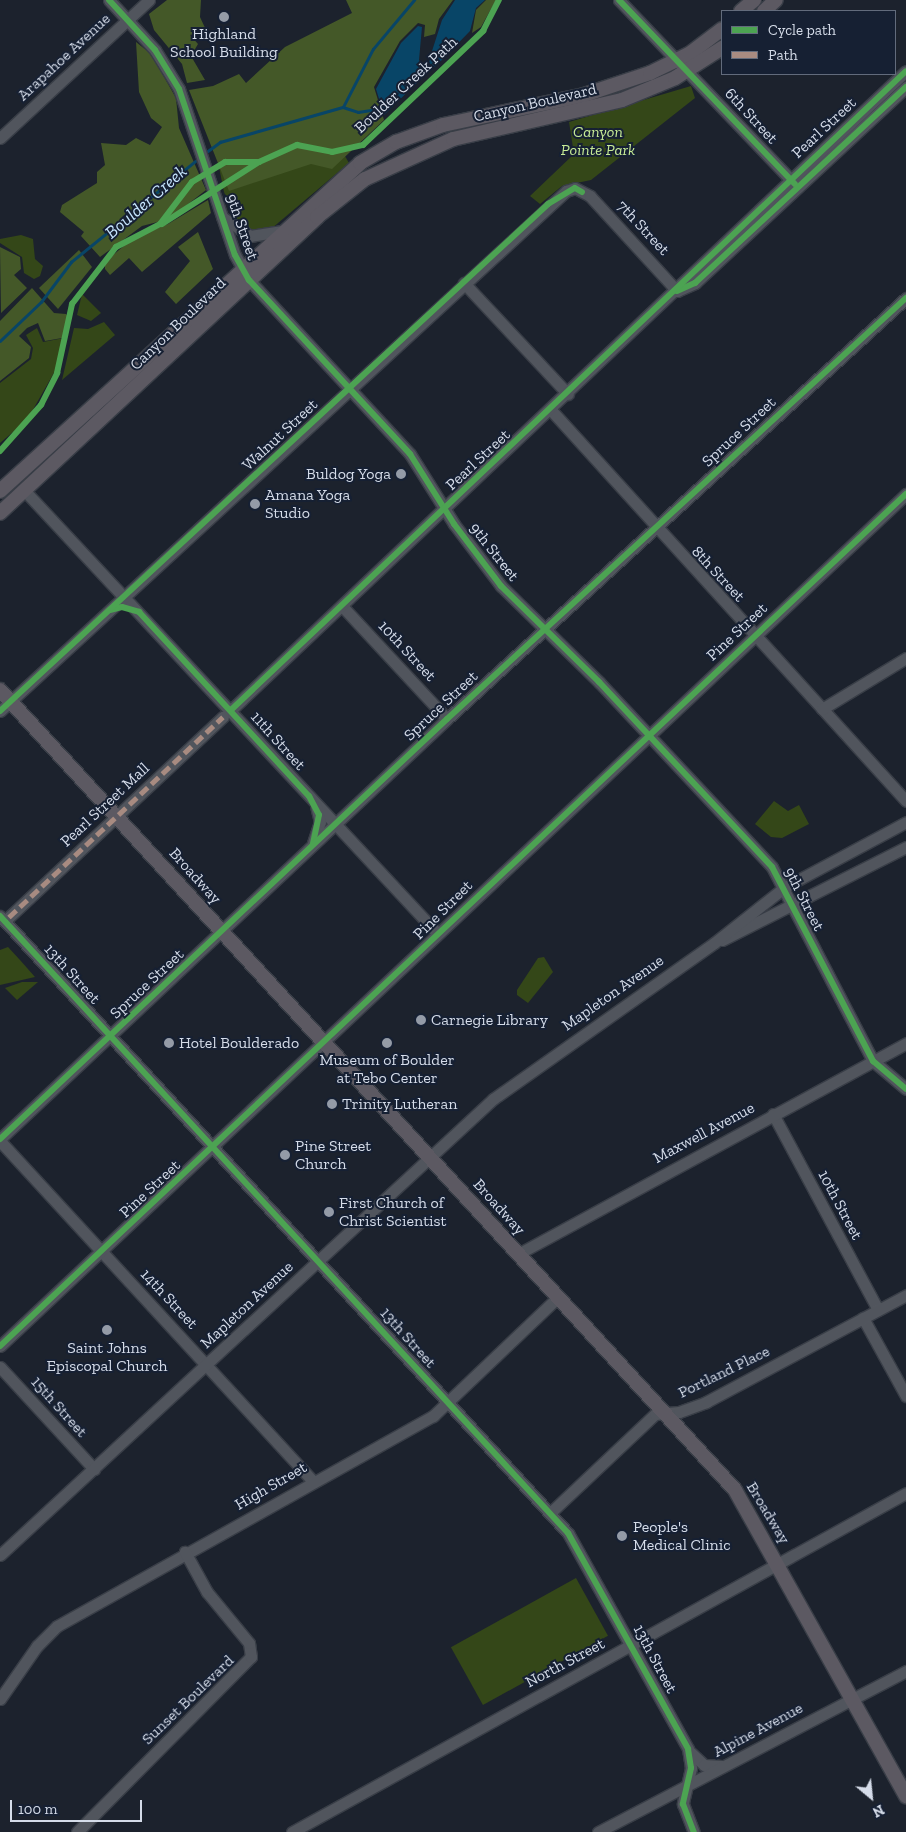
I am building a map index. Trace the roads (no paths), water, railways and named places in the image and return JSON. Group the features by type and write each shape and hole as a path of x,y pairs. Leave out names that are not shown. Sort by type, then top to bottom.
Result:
{"main road":[{"path":"743,10 754,0"},
{"path":"765,10 776,0"},
{"name":"Canyon Boulevard","path":"0,491 340,176 410,136 606,89 677,60 721,30"},
{"name":"Canyon Boulevard","path":"0,513 249,280 342,196 401,159 453,139 615,102 689,71 721,49"},
{"name":"Broadway","path":"0,690 5,706 117,817 734,1490 778,1564 906,1796"}],"street":[{"name":"9th Street","path":"110,0 164,63 190,119 221,216 241,268 249,280 410,454 445,509 501,586 649,734 785,887 873,1061 906,1089"},
{"name":"Arapahoe Avenue","path":"0,138 149,0"},
{"name":"6th Street","path":"619,0 689,71 798,188"},
{"name":"Pearl Street","path":"227,713 677,292 690,272 905,74"},
{"name":"Pearl Street","path":"677,292 695,283 906,87"},
{"name":"Walnut Street","path":"5,706 548,204 574,188 582,192"},
{"name":"7th Street","path":"582,192 628,235 677,292"},
{"path":"221,216 250,236 281,231"},
{"path":"464,283 568,394"},
{"name":"Spruce Street","path":"0,1140 108,1032 222,932 447,718 906,298"},
{"name":"8th Street","path":"551,410 654,528 906,800"},
{"name":"11th Street","path":"24,490 139,612 227,713 309,796 436,932"},
{"name":"Pine Street","path":"0,1346 213,1148 436,932 906,494"},
{"name":"10th Street","path":"342,606 447,718"},
{"path":"104,615 118,607 139,612"},
{"path":"822,709 906,658"},
{"name":"Pearl Street Mall","path":"3,920 117,817 227,713"},
{"path":"309,796 320,822 312,847"},
{"name":"Mapleton Avenue","path":"0,1555 493,1099 714,943 785,887 906,822"},
{"name":"Mapleton Avenue","path":"714,943 794,906 906,847"},
{"name":"13th Street","path":"3,920 550,1513 582,1556 688,1749 691,1765 683,1808 694,1832"},
{"name":"Maxwell Avenue","path":"518,1254 906,1043"},
{"name":"10th Street","path":"773,1114 878,1310"},
{"name":"14th Street","path":"0,1140 208,1364 312,1480"},
{"name":"Portland Place","path":"550,1513 647,1420 662,1411 679,1412 706,1402 906,1296"},
{"name":"High Street","path":"0,1699 37,1646 57,1626 312,1480 433,1416 558,1297"},
{"path":"864,1318 906,1396"},
{"name":"15th Street","path":"0,1367 94,1469"},
{"name":"North Street","path":"292,1832 906,1493"},
{"name":"Sunset Boulevard","path":"77,1832 251,1657 249,1643 208,1592 185,1552"},
{"name":"Alpine Avenue","path":"598,1832 906,1670"},
{"path":"688,1749 704,1765 726,1765"}],"water":[{"path":"455,0 485,0 476,8 470,31 435,67 429,63 432,51 442,20"},
{"path":"418,26 422,27 419,60 428,72 384,115 376,89 401,43"}],"waterway":[{"name":"Boulder Creek","path":"205,153 220,142 343,107 373,49 414,0"},
{"path":"343,107 358,112 377,109"},
{"name":"Boulder Creek","path":"0,341 41,302 71,262 199,158"}],"place":[{"name":"Highland School Building","path":"224,17"},
{"name":"Buldog Yoga","path":"401,474"},
{"name":"Amana Yoga Studio","path":"255,504"},
{"name":"Carnegie Library","path":"421,1020"},
{"name":"Hotel Boulderado","path":"169,1043"},
{"name":"Museum of Boulder at Tebo Center","path":"387,1043"},
{"name":"Trinity Lutheran","path":"332,1104"},
{"name":"Pine Street Church","path":"285,1155"},
{"name":"First Church of Christ Scientist","path":"329,1212"},
{"name":"Saint Johns Episcopal Church","path":"107,1330"},
{"name":"People's Medical Clinic","path":"622,1536"}],"park label":[{"name":"Canyon Pointe Park","path":"598,141"}]}
